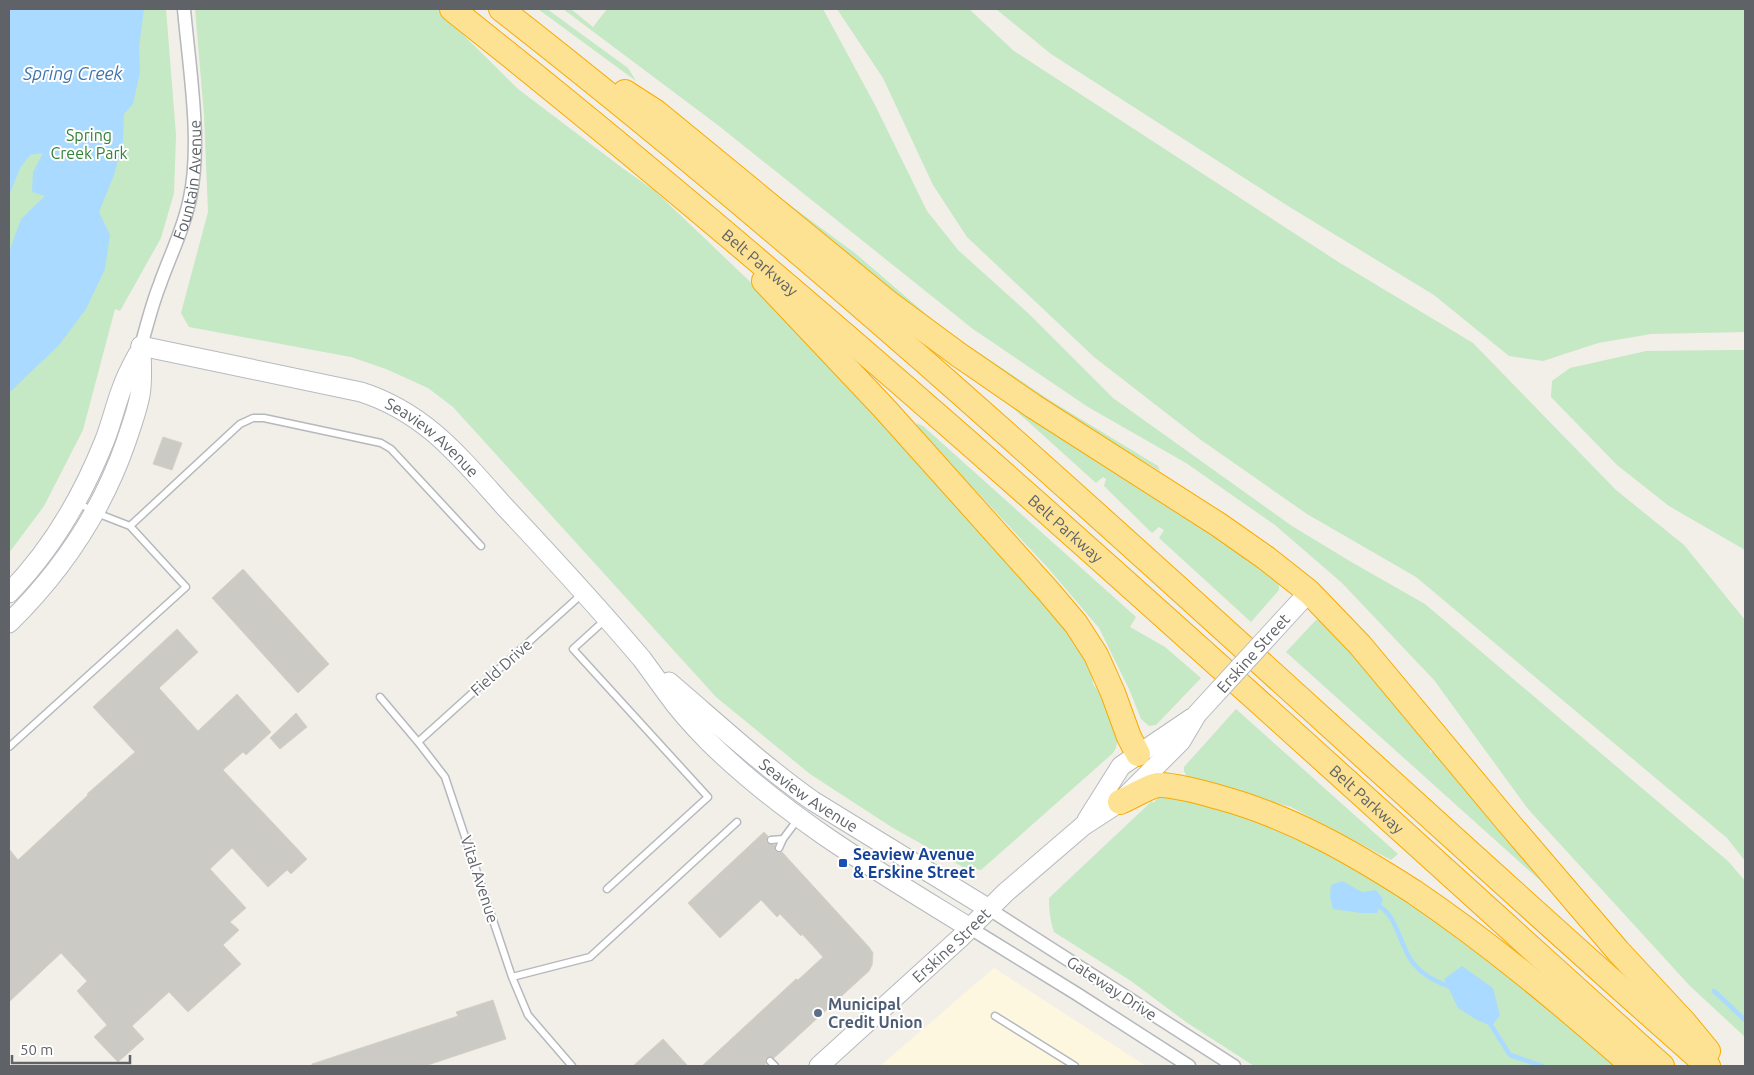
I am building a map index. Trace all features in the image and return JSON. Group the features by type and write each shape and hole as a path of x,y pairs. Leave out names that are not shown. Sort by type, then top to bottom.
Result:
{"highway":[{"name":"Belt Parkway","path":"452,9 572,105 710,220 835,325 969,442 1662,1066"},
{"name":"Belt Parkway","path":"501,9 739,203 985,416 1708,1066"},
{"path":"529,30 656,112 890,304 966,360 1033,406 1219,525 1266,558 1309,592 1360,645 1618,951 1684,1022 1720,1066"},
{"path":"710,220 786,306 915,442 1068,614 1096,655 1113,693 1129,737 1138,754"},
{"path":"1120,802 1158,785 1184,789 1250,807 1324,838 1364,860 1473,933 1548,992 1633,1066"}],"main road":[{"name":"Fountain Avenue","path":"9,593 58,532 76,502 103,445 122,388 141,346"},
{"name":"Fountain Avenue","path":"9,623 53,574 74,545 94,512 117,465 136,414 140,394 141,346"},
{"name":"Seaview Avenue","path":"141,346 361,392 406,412 435,433 455,452 607,618 644,662 667,694 707,740 758,787 799,818 970,928"},
{"name":"Erskine Street","path":"820,1066 970,928 1005,893 1083,826 1120,802 1181,741 1197,714 1309,592"},
{"name":"Seaview Avenue","path":"644,662 786,782 989,909"},
{"name":"Erskine Street","path":"1083,826 1122,766 1197,714"}],"street":[{"name":"Fountain Avenue","path":"141,346 160,283 184,226 193,180 193,110 184,9"},
{"name":"Gateway Drive","path":"989,909 1234,1066"},
{"name":"Gateway Drive","path":"970,928 1078,994 1189,1066"}],"lane":[{"path":"130,526 240,424 253,418 264,418 380,443 391,449 481,546"},
{"path":"9,747 186,586 130,526 94,512 76,502"},
{"name":"Field Drive","path":"418,742 584,593"},
{"path":"607,618 573,649 708,797 607,889"},
{"name":"Vital Avenue","path":"380,697 445,777 512,977 528,1015 572,1066"},
{"path":"779,848 783,838 799,818"},
{"path":"512,977 590,957 737,822"},
{"path":"771,840 783,838"},
{"path":"995,1016 1075,1066"}],"shaded area":[{"path":"994,968 1146,1066 880,1066"}],"green space":[{"name":"Spring Creek Park","path":"9,9 166,9 176,135 174,193 161,238 120,311 115,309 83,430 44,506 9,553"},
{"path":"195,9 437,9 518,89 655,191 786,316 1057,614 1091,669 1093,684 1103,698 1117,741 1113,753 981,870 963,867 893,828 810,774 716,697 453,407 428,388 386,369 351,357 189,327 181,313 208,212 204,115"},
{"path":"538,9 547,9 628,68 636,81"},
{"path":"563,9 571,9 593,27 607,9 823,9 875,105 927,211 958,250 1029,314 1113,398 1292,526 1425,604 1729,862 1745,881 1745,1037 1690,986 1528,809 1434,680 1342,583 1275,525 1186,463 1088,407 973,329 719,126"},
{"path":"837,9 969,9 1014,51 1340,263 1473,343 1616,490 1684,545 1745,620 1745,861 1727,838 1416,577 1307,514 1201,440 1094,357 967,237 933,185 883,78"},
{"path":"996,9 1745,9 1745,332 1651,334 1598,343 1543,361 1509,356 1434,295 1288,206 1051,54"},
{"path":"786,202 856,254 941,327 1051,401 1158,466 1160,471 986,362 885,285 786,205"},
{"path":"1745,350 1745,550 1669,506 1617,465 1551,397 1552,381 1570,368 1646,351"},
{"path":"983,381 1207,528 1273,578 1279,585 1279,590 1251,622 1159,538 1164,530 1159,527 1152,533 1104,486 1106,479 1103,477 1096,483"},
{"path":"916,423 923,426 1136,617 1130,627 1165,647 1201,678 1156,725 1149,726 1141,719 1129,689 1099,628 1048,568 921,432"},
{"path":"1316,620 1323,621 1424,737 1431,753 1434,750 1547,878 1543,883 1286,652"},
{"path":"1236,709 1398,854 1391,860 1291,807 1187,777 1184,767"},
{"path":"1163,793 1198,801 1307,838 1469,939 1619,1066 1254,1066 1186,1022 1131,981 1054,932 1049,898 1152,801 1153,803"}],"water":[{"name":"Spring Creek","path":"9,9 144,9 139,47 140,72 133,104 124,114 123,143 114,175 99,212 110,235 105,269 86,309 60,344 9,393 9,252 21,219 45,196 32,192 33,172 43,153 30,155 20,168 9,196"},
{"path":"1342,881 1362,892 1376,890 1383,899 1377,913 1333,909 1330,897 1331,885"},
{"path":"1462,966 1493,988 1500,1015 1492,1026 1477,1020 1458,1008 1444,979"}],"building":[{"path":"163,437 182,443 172,470 153,464"},
{"path":"243,569 329,664 298,693 212,598"},
{"path":"177,629 198,652 159,688 198,731 237,694 271,732 246,755 243,752 223,770 307,859 291,874 287,870 268,887 232,848 210,869 246,908 230,922 239,930 223,945 241,964 188,1012 169,992 132,1026 144,1039 118,1062 94,1037 107,1025 77,991 87,981 61,953 9,1002 9,849 18,860 87,794 135,752 93,707"},
{"path":"296,713 307,727 280,749 270,738"},
{"path":"764,832 768,836 767,843 775,845 775,851 782,852 869,947 873,953 872,965 869,971 774,1058 767,1057 764,1066 702,1066 796,979 798,980 823,957 802,934 801,936 780,914 777,917 761,900 720,938 688,903"},
{"path":"493,1000 506,1039 425,1066 312,1066 312,1064 458,1016 456,1012"},
{"path":"663,1039 688,1066 633,1066"}],"waterway":[{"path":"1375,905 1388,913 1407,953 1415,965 1430,977 1453,988"},
{"path":"1714,991 1745,1020"},
{"path":"1489,1022 1510,1055 1542,1066"}],"place":[{"name":"Seaview Avenue & Erskine Street","path":"843,863"},
{"name":"Municipal Credit Union","path":"818,1013"}]}
